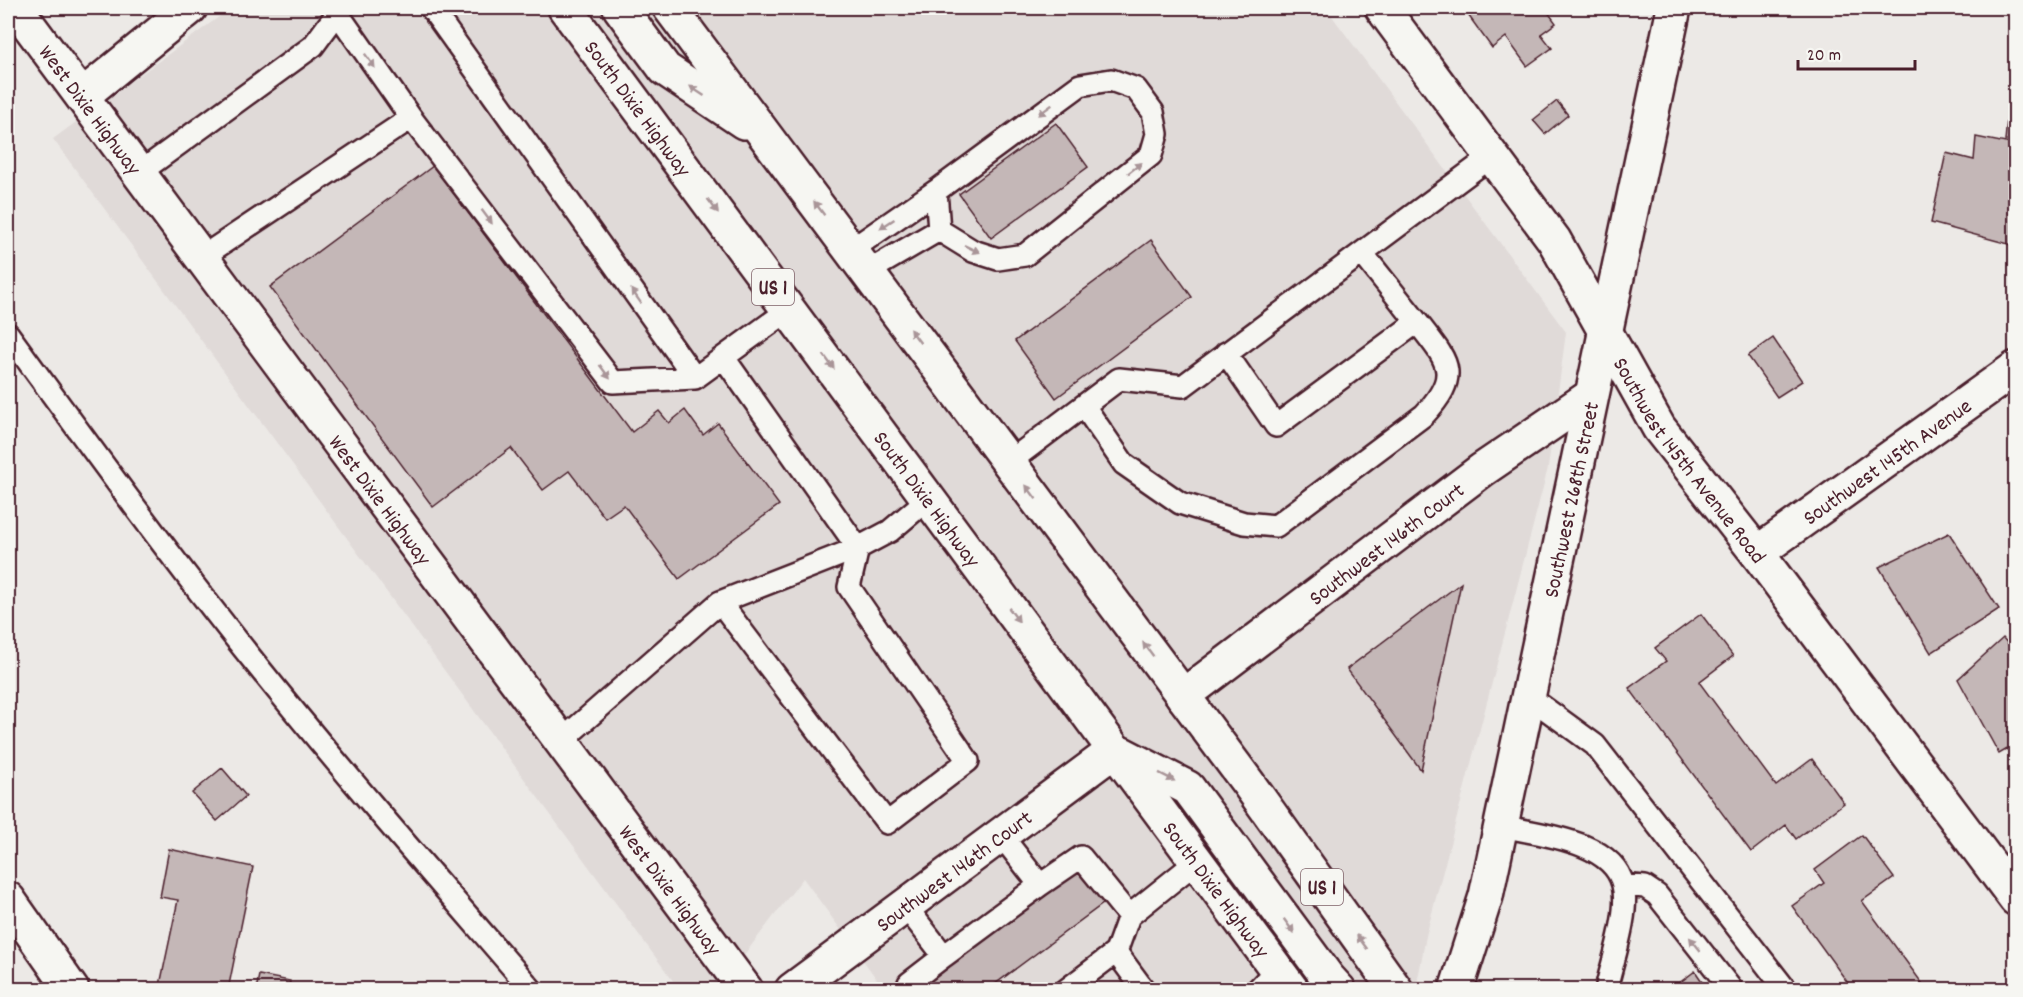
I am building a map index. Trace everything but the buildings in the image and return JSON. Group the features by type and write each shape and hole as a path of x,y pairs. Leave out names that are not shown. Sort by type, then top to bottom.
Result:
{"main road":[{"name":"West Dixie Highway","path":"16,8 746,990"},
{"path":"82,96 190,8"},
{"name":"South Dixie Highway","path":"565,8 1115,750 1196,862 1275,983"},
{"path":"620,8 665,69 764,135"},
{"name":"US 1","path":"670,8 1183,696 1396,990"},
{"name":"Southwest 145th Avenue Road","path":"1382,8 1554,240 1659,428 1757,553 2016,899"},
{"name":"Southwest 268th Street","path":"1456,990 1486,896 1674,8"},
{"name":"Southwest 145th Avenue","path":"1757,553 2016,368"},
{"name":"Southwest 146th Court","path":"1183,696 1473,477 1591,396"},
{"path":"1115,750 1188,788 1339,990"},
{"name":"Southwest 146th Court","path":"807,986 906,907 1115,750"},
{"path":"8,899 72,990"}],"lane":[{"path":"431,8 694,378"},
{"path":"139,173 313,45 337,9 411,118 613,382 694,378 790,309"},
{"path":"859,261 936,191 1080,85 1111,80 1136,89 1153,112 1157,134 1151,155 1025,255 998,259 973,250 939,230"},
{"path":"202,257 411,118"},
{"path":"1009,462 1119,379 1183,386 1492,156"},
{"path":"936,191 939,230"},
{"path":"859,261 939,230"},
{"path":"1084,406 1124,464 1180,503 1244,523 1276,526 1424,415 1441,397 1446,383 1445,358 1362,253"},
{"path":"1226,353 1276,426 1417,322"},
{"path":"8,334 174,560 255,663 366,797 532,990"},
{"path":"720,602 887,823 968,761 849,587 858,548 724,358"},
{"path":"561,741 720,602 858,548 890,531 928,498"},
{"path":"1528,696 1595,745 1786,990"},
{"path":"1501,826 1574,842 1596,851 1613,865 1623,885 1623,910 1606,990"},
{"path":"1001,835 1040,885"},
{"path":"914,990 909,983 1081,857 1130,916"},
{"path":"1066,990 1116,952 1130,916 1196,862"},
{"path":"1623,885 1645,887 1657,896 1732,990"},
{"path":"906,907 944,956"},
{"path":"1116,952 1144,990"}],"shaded area":[{"path":"231,8 1326,8 1566,332 1548,468 1426,936 1416,989 884,989 803,878 718,989 679,989 53,139"}]}
